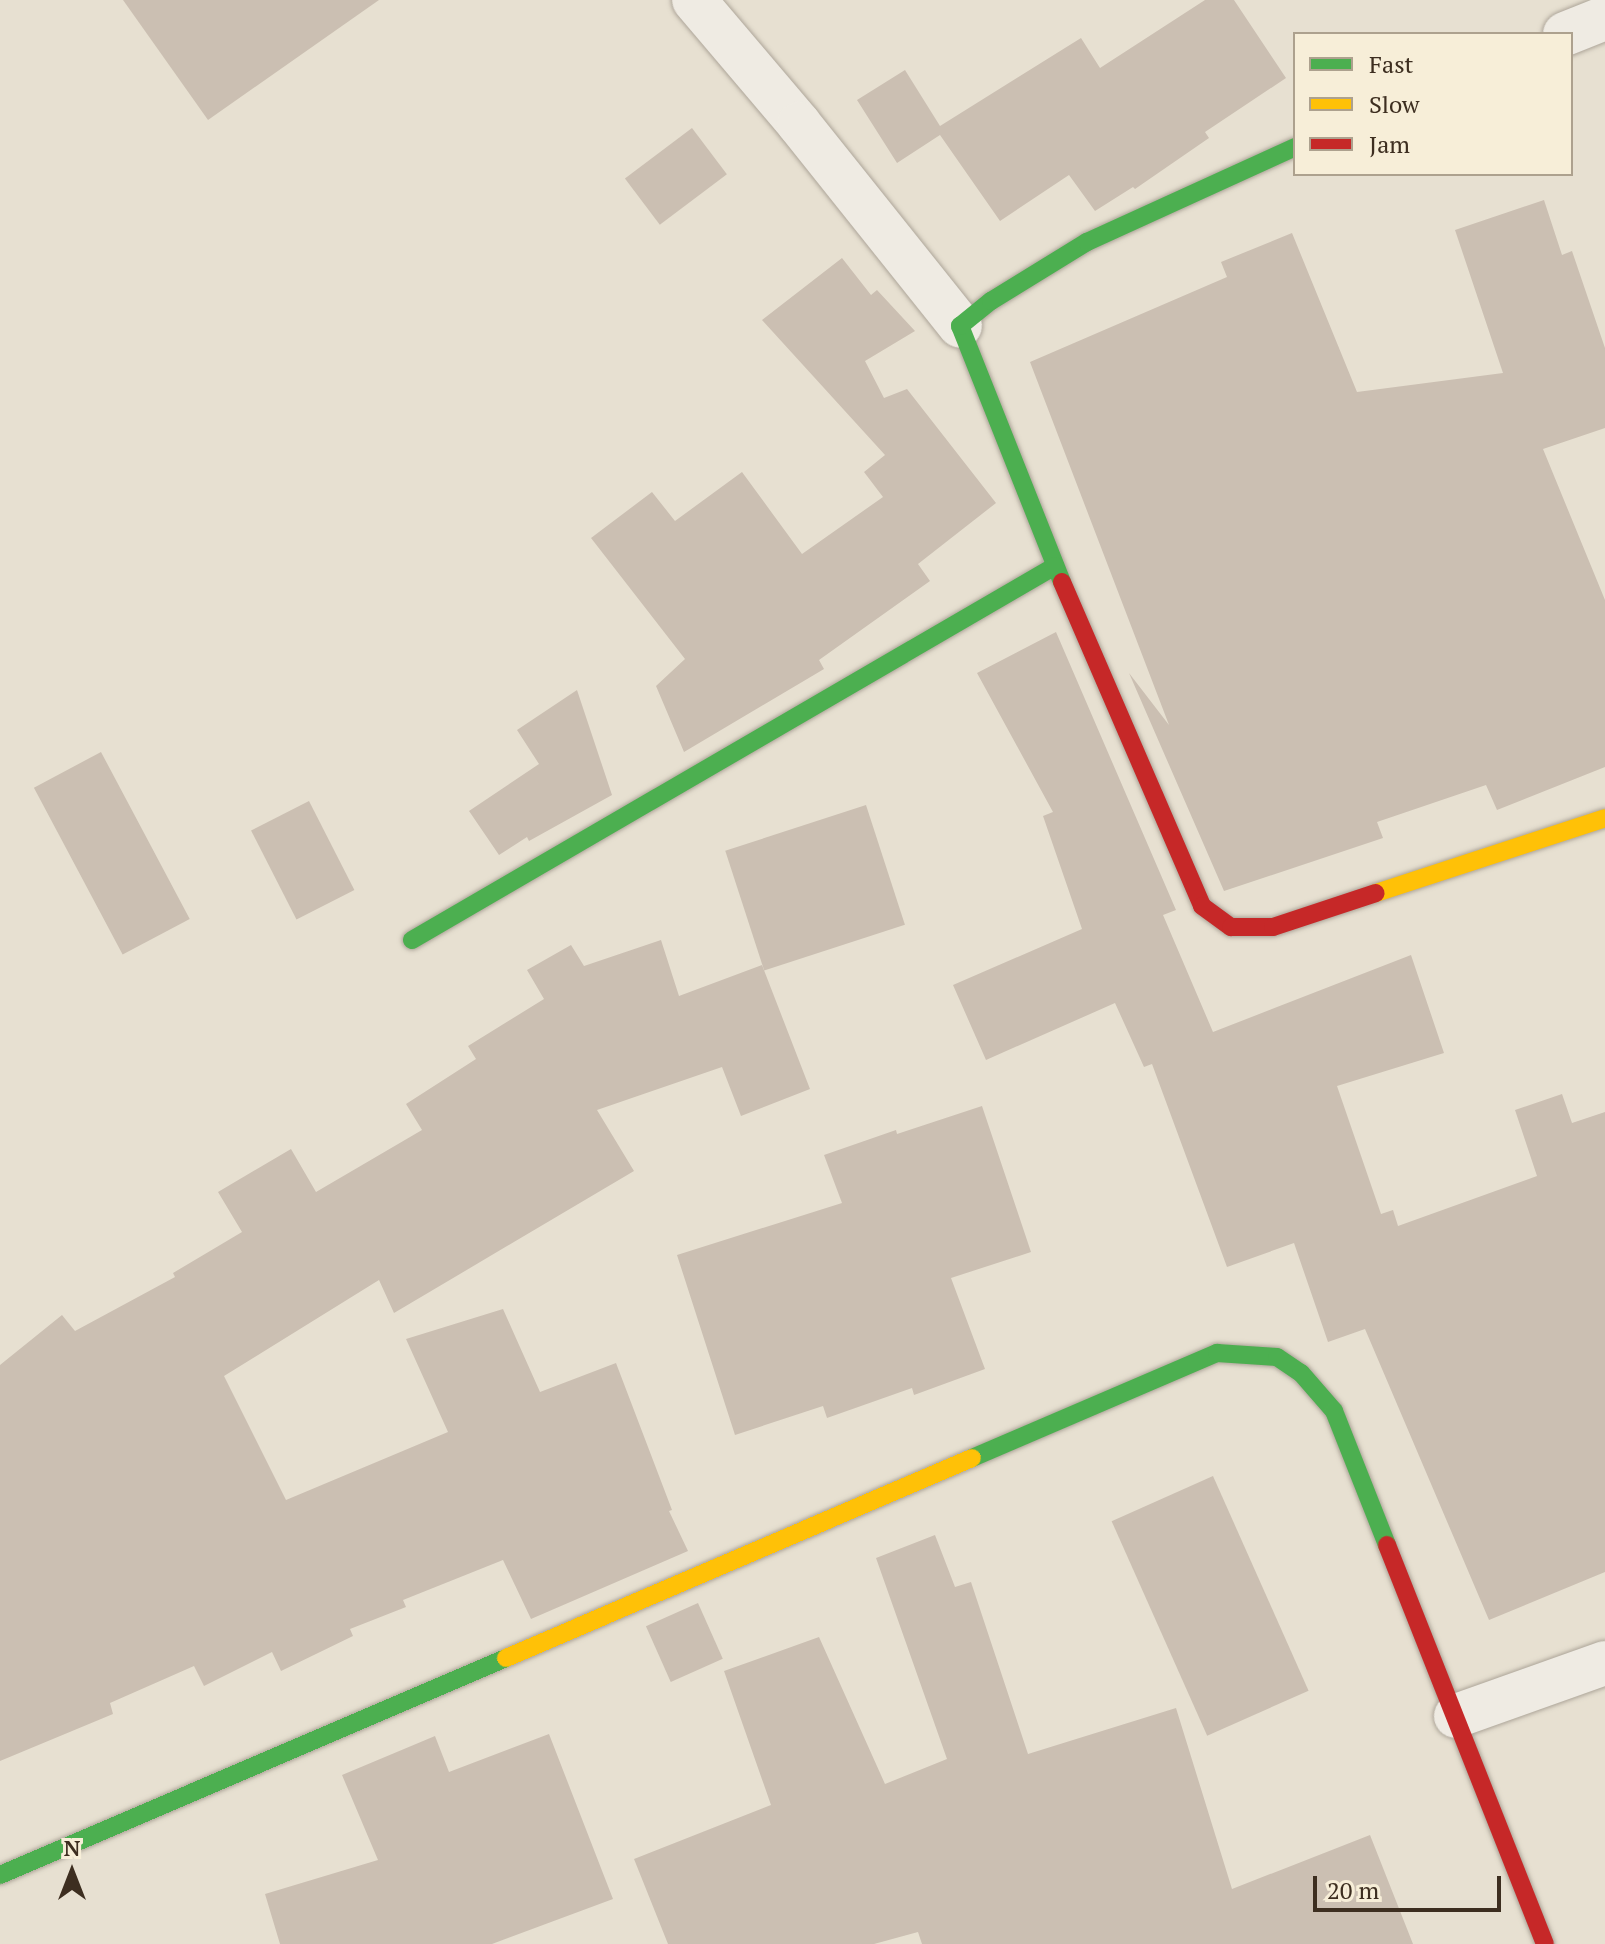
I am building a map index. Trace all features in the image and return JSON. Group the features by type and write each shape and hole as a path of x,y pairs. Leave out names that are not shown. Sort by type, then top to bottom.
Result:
{"street":[{"path":"694,0 799,124 960,326 1055,566 1202,906 1231,927 1273,927 1605,818"},
{"path":"1570,32 1605,18"},
{"path":"960,326 991,301 1087,242 1293,148"},
{"path":"412,940 1055,566"},
{"path":"0,1875 1217,1353 1277,1357 1301,1373 1334,1411 1545,1944"},
{"path":"1456,1716 1605,1663"}],"building":[{"path":"123,0 379,0 208,120"},
{"path":"1205,0 1234,0 1286,78 1205,132 1209,138 1135,189 1133,187 1095,211 1069,175 1000,221 940,135 897,163 857,100 905,70 940,126 1081,38 1100,68"},
{"path":"692,128 727,174 660,225 625,179"},
{"path":"1544,200 1562,255 1572,251 1605,348 1605,428 1543,449 1605,600 1605,767 1497,810 1486,785 1377,822 1383,838 1224,891 1129,673 1169,725 1030,362 1227,277 1221,262 1292,233 1357,392 1503,373 1455,230"},
{"path":"842,258 871,295 877,290 915,331 865,361 884,398 907,389 996,503 918,564 930,581 819,660 824,669 684,752 656,686 685,659 591,538 652,492 675,521 742,472 802,554 883,497 864,472 885,455 762,320"},
{"path":"1056,632 1176,910 1163,915 1213,1032 1411,955 1444,1053 1337,1086 1381,1214 1393,1210 1398,1226 1537,1176 1515,1110 1562,1094 1572,1123 1605,1112 1605,1572 1489,1620 1365,1329 1328,1342 1294,1243 1227,1267 1152,1064 1144,1067 1115,1003 986,1060 953,985 1082,929 1043,816 1053,812 977,673"},
{"path":"577,690 612,795 529,841 527,837 499,855 469,811 539,764 517,730"},
{"path":"101,752 190,919 123,955 34,788"},
{"path":"309,801 354,890 296,920 251,831"},
{"path":"866,805 905,925 764,971 725,851"},
{"path":"661,940 679,996 762,965 810,1089 741,1116 722,1067 597,1110 634,1171 394,1313 379,1280 224,1376 286,1500 448,1432 406,1339 503,1309 540,1392 616,1363 672,1510 669,1511 688,1551 531,1619 503,1560 403,1600 406,1607 350,1629 353,1636 281,1671 272,1652 204,1686 194,1666 110,1703 113,1714 0,1761 0,1365 62,1315 75,1331 175,1277 173,1273 242,1232 218,1192 291,1149 316,1192 422,1130 406,1104 476,1059 468,1046 544,999 527,970 571,945 584,966"},
{"path":"982,1106 1031,1252 951,1278 985,1369 914,1395 912,1388 827,1418 823,1406 735,1435 677,1255 842,1203 824,1155 896,1130 897,1134"},
{"path":"1213,1476 1309,1691 1207,1736 1112,1521"},
{"path":"935,1535 955,1587 971,1582 1028,1754 1176,1708 1232,1889 1370,1835 1413,1944 922,1944 918,1932 874,1944 668,1944 634,1859 771,1805 724,1671 819,1637 885,1784 947,1759 876,1558"},
{"path":"698,1603 723,1659 671,1682 646,1626"},
{"path":"549,1734 613,1899 492,1944 280,1944 265,1894 378,1860 342,1775 435,1736 449,1772"}],"traffic: fast":[{"path":"1062,582 960,326 991,301 1087,242 1293,148"},
{"path":"412,940 1055,566"},
{"path":"972,1458 1217,1353 1277,1357 1301,1373 1334,1411 1387,1545"},
{"path":"0,1875 506,1658"}],"traffic: slow":[{"path":"1376,893 1605,818"},
{"path":"506,1658 972,1458"}],"traffic: jam":[{"path":"1062,582 1202,906 1231,927 1273,927 1376,893"},
{"path":"1387,1545 1545,1944"}]}
